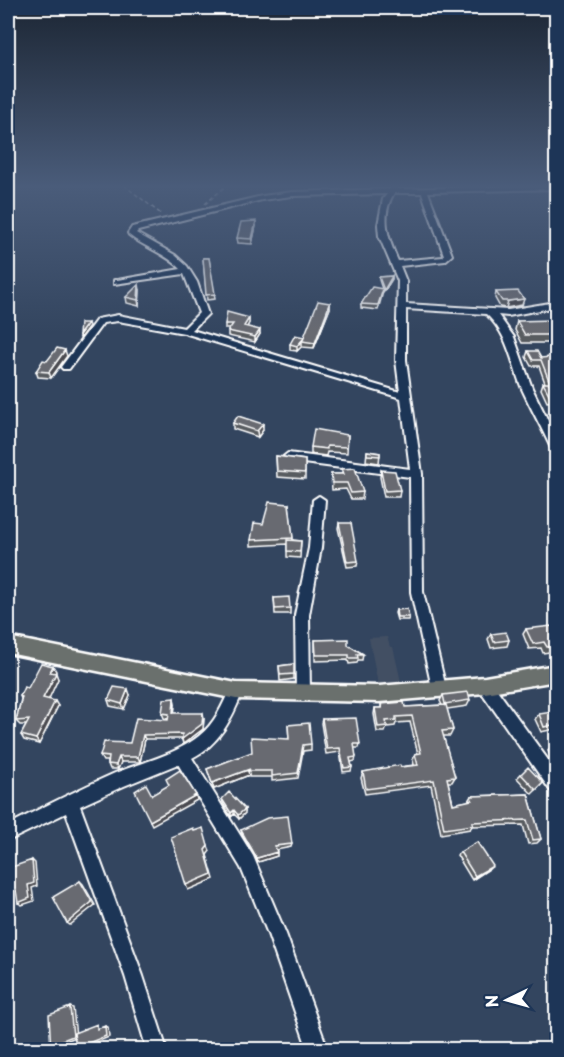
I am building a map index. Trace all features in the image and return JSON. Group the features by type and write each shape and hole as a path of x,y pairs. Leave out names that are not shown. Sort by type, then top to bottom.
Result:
{"main road":[{"path":"8,645 236,691 379,694 484,685 556,674"}],"street":[{"path":"133,234 141,242 175,259 193,282 204,314 186,331"},
{"path":"383,234 402,281 401,360 416,474 417,592 439,688"},
{"path":"396,265 404,262 445,259 448,255 439,234"},
{"path":"117,282 186,271"},
{"path":"403,306 490,313 520,311 556,304"},
{"path":"490,313 500,320 528,389 556,448"},
{"path":"66,367 104,319 118,318 186,331 404,396"},
{"path":"288,457 416,474"},
{"path":"303,694 302,615 315,548 319,500"},
{"path":"484,685 556,784"},
{"path":"8,833 120,779 182,756 210,737 225,719 236,691"},
{"path":"182,756 247,862 278,934 318,1048"},
{"path":"71,803 134,976 157,1050"}],"shaded area":[{"path":"387,637 390,647 393,647 401,682 378,684 369,638"}],"building":[{"path":"238,234 253,234 252,239 237,238"},
{"path":"203,258 209,258 215,294 206,295"},
{"path":"392,276 384,290 379,277"},
{"path":"139,284 138,300 126,297"},
{"path":"372,287 383,289 378,305 361,304"},
{"path":"518,291 524,299 502,301 496,292"},
{"path":"318,301 330,303 315,343 302,341 304,338 297,346 290,344 295,335 304,337"},
{"path":"227,312 249,318 244,326 260,330 255,337 228,331 233,324 225,324"},
{"path":"553,320 556,335 525,335 517,321"},
{"path":"80,323 88,323 79,335"},
{"path":"57,348 65,350 49,372 36,371 43,360 47,361"},
{"path":"528,351 537,351 541,358 550,357 556,363 556,395 550,396 543,383 550,383 541,360 533,360"},
{"path":"238,416 263,424 257,431 233,423"},
{"path":"314,429 348,435 347,447 327,446 327,449 311,447"},
{"path":"367,451 380,453 380,456 367,455"},
{"path":"276,456 305,460 305,473 277,471"},
{"path":"355,468 363,492 351,493 347,483 332,483 331,474 344,474 342,469"},
{"path":"381,470 395,471 400,490 385,491"},
{"path":"269,502 289,504 293,538 251,540 254,523 263,524"},
{"path":"339,523 351,523 358,561 347,562"},
{"path":"287,540 301,541 300,552 287,551"},
{"path":"289,597 290,608 275,609 274,598"},
{"path":"407,609 409,617 397,617 396,610"},
{"path":"552,626 556,636 556,646 547,647 544,642 533,644 526,629"},
{"path":"506,632 509,640 494,642 491,634"},
{"path":"348,639 348,645 363,654 357,654 358,658 349,658 349,655 316,655 315,640"},
{"path":"41,663 53,666 50,672 56,673 43,698 55,701 36,739 21,735 29,720 16,721 22,697 20,696 24,687 28,688"},
{"path":"294,664 294,674 280,675 279,666"},
{"path":"114,687 128,689 122,704 108,700"},
{"path":"468,692 470,700 445,704 443,695"},
{"path":"174,698 173,713 203,713 202,724 182,739 182,734 143,735 138,757 119,757 116,765 108,764 109,757 100,756 104,742 130,743 136,718 168,720 169,714 162,713 164,699"},
{"path":"404,702 405,707 446,705 453,730 442,731 455,777 447,778 453,804 472,800 471,796 528,794 541,839 533,840 527,820 472,822 473,825 444,829 434,780 366,789 363,772 400,765 401,767 418,765 415,754 421,753 412,716 396,717 396,720 386,721 387,726 378,727 375,708 382,708 381,704"},
{"path":"552,712 556,724 544,727 539,714"},
{"path":"356,718 360,744 354,744 356,757 350,758 352,767 344,768 340,748 327,749 322,719"},
{"path":"309,723 311,744 303,745 298,773 272,776 272,771 248,771 250,769 212,783 207,769 252,752 251,737 289,739 288,725"},
{"path":"528,767 543,783 536,790 521,774"},
{"path":"180,770 196,795 150,821 135,791 146,784 152,795 169,785 166,779"},
{"path":"229,792 245,809 238,815 234,810 231,813 222,799"},
{"path":"288,816 292,844 275,846 277,852 257,858 241,830 267,818"},
{"path":"193,828 194,831 203,828 208,846 205,850 212,874 186,885 171,837"},
{"path":"477,842 493,866 475,876 460,852"},
{"path":"32,860 34,883 28,885 30,898 18,903 16,890 14,891 12,867"},
{"path":"80,881 92,902 67,923 53,897"},
{"path":"70,1007 73,1036 60,1041 60,1050 51,1050 49,1015"},
{"path":"97,1024 97,1029 105,1026 106,1036 76,1048 74,1033"}]}
